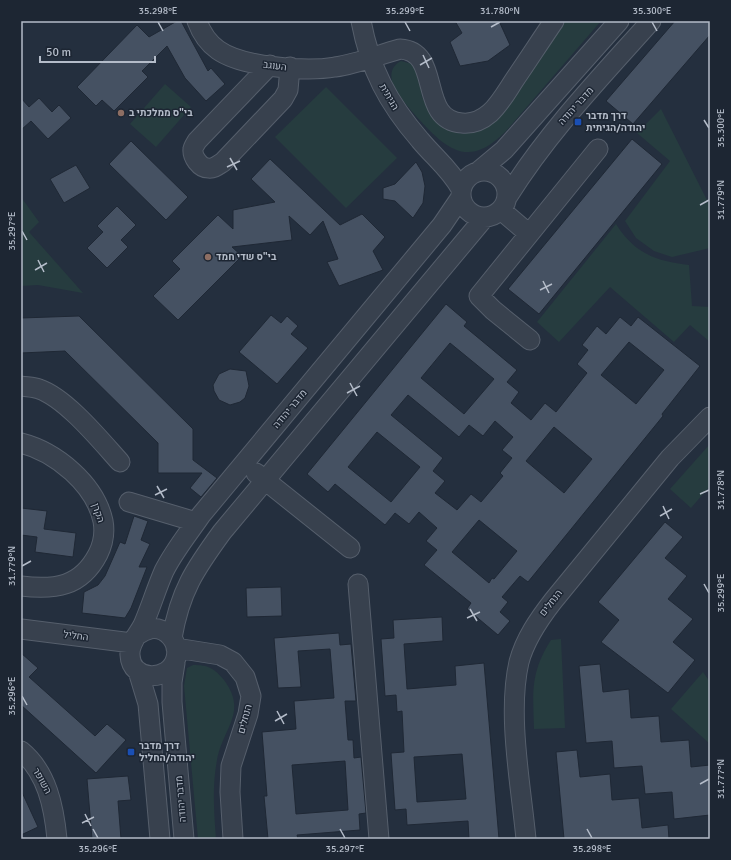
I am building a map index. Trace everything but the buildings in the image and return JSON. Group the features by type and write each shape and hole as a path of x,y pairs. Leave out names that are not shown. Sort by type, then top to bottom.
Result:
{"street":[{"name":"העוגב","path":"197,21 208,41 218,50 245,62 290,67 335,68 400,50 409,50 422,62 436,108 453,122 463,124 481,120 497,106 554,21"},
{"name":"הגיתית","path":"361,21 370,58 385,92 396,111 454,176 461,193"},
{"path":"477,172 488,170 502,179 506,186 498,208 477,216 469,212 463,205 461,193 464,181 504,150 619,21"},
{"name":"מדבר יהודה","path":"184,839 172,702 174,650 180,600 194,572 222,532 265,480 498,208 524,169 551,134 651,21"},
{"path":"270,65 197,140 193,150 194,157 203,167 209,169 216,167 223,162 283,99 288,90 290,67"},
{"path":"530,340 493,310 479,296 598,149"},
{"name":"הגיתית","path":"440,159 477,172"},
{"name":"מדבר יהודה","path":"135,639 168,565 196,522 442,225 461,193"},
{"path":"498,208 529,234"},
{"path":"21,386 40,389 77,416 120,462"},
{"name":"הנחלים","path":"526,839 515,717 519,662 527,641 537,622 553,601 670,458 710,417"},
{"name":"הקרן","path":"21,443 51,455 74,474 93,498 103,522 104,535 102,546 94,561 80,578 55,587 42,588 21,586"},
{"path":"245,464 350,548"},
{"path":"129,502 196,522"},
{"path":"358,584 379,839"},
{"name":"החליל","path":"21,629 135,639"},
{"path":"138,671 154,676 162,675 170,669 174,650 158,629 150,629 135,639 130,656 132,664 138,671 148,704 160,839"},
{"name":"הנחלים","path":"174,650 220,655 233,662 245,677 251,696 248,714 231,766 230,792 233,839"},
{"name":"השופר","path":"21,750 47,786 52,802 57,839"}],"green space":[{"path":"564,21 601,21 506,131 492,143 480,150 469,152 458,150 448,146 437,138 416,116 393,85 391,75 396,65 401,61 412,64 420,78 422,97 430,112 438,122 448,130 463,134 479,129 495,118"},
{"path":"165,84 191,107 156,147 130,124"},
{"path":"326,87 397,158 346,208 275,137"},
{"path":"661,109 710,206 710,248 672,257 654,251 636,238 625,221 670,161 637,133"},
{"path":"21,197 39,222 29,232 83,293 38,285 21,286"},
{"path":"616,224 631,242 647,254 666,261 689,265 692,306 710,307 710,342 690,325 674,342 610,287 559,342 537,322"},
{"path":"710,444 710,486 691,508 670,489"},
{"path":"561,639 565,728 534,729 533,693 539,663 551,640"},
{"path":"193,665 210,668 217,673 224,680 231,691 234,702 232,720 220,749 215,770 214,799 216,839 198,839 184,686 187,668"},
{"path":"703,672 710,682 710,744 671,709"}],"place":[{"name":"בי\"ס ממלכתי ב","path":"121,113"},
{"name":"דרך מדבר יהודה/הגיתית","path":"578,122"},
{"name":"בי\"ס שדי חמד","path":"208,257"},
{"name":"דרך מדבר יהודה/החליל","path":"131,752"}]}
